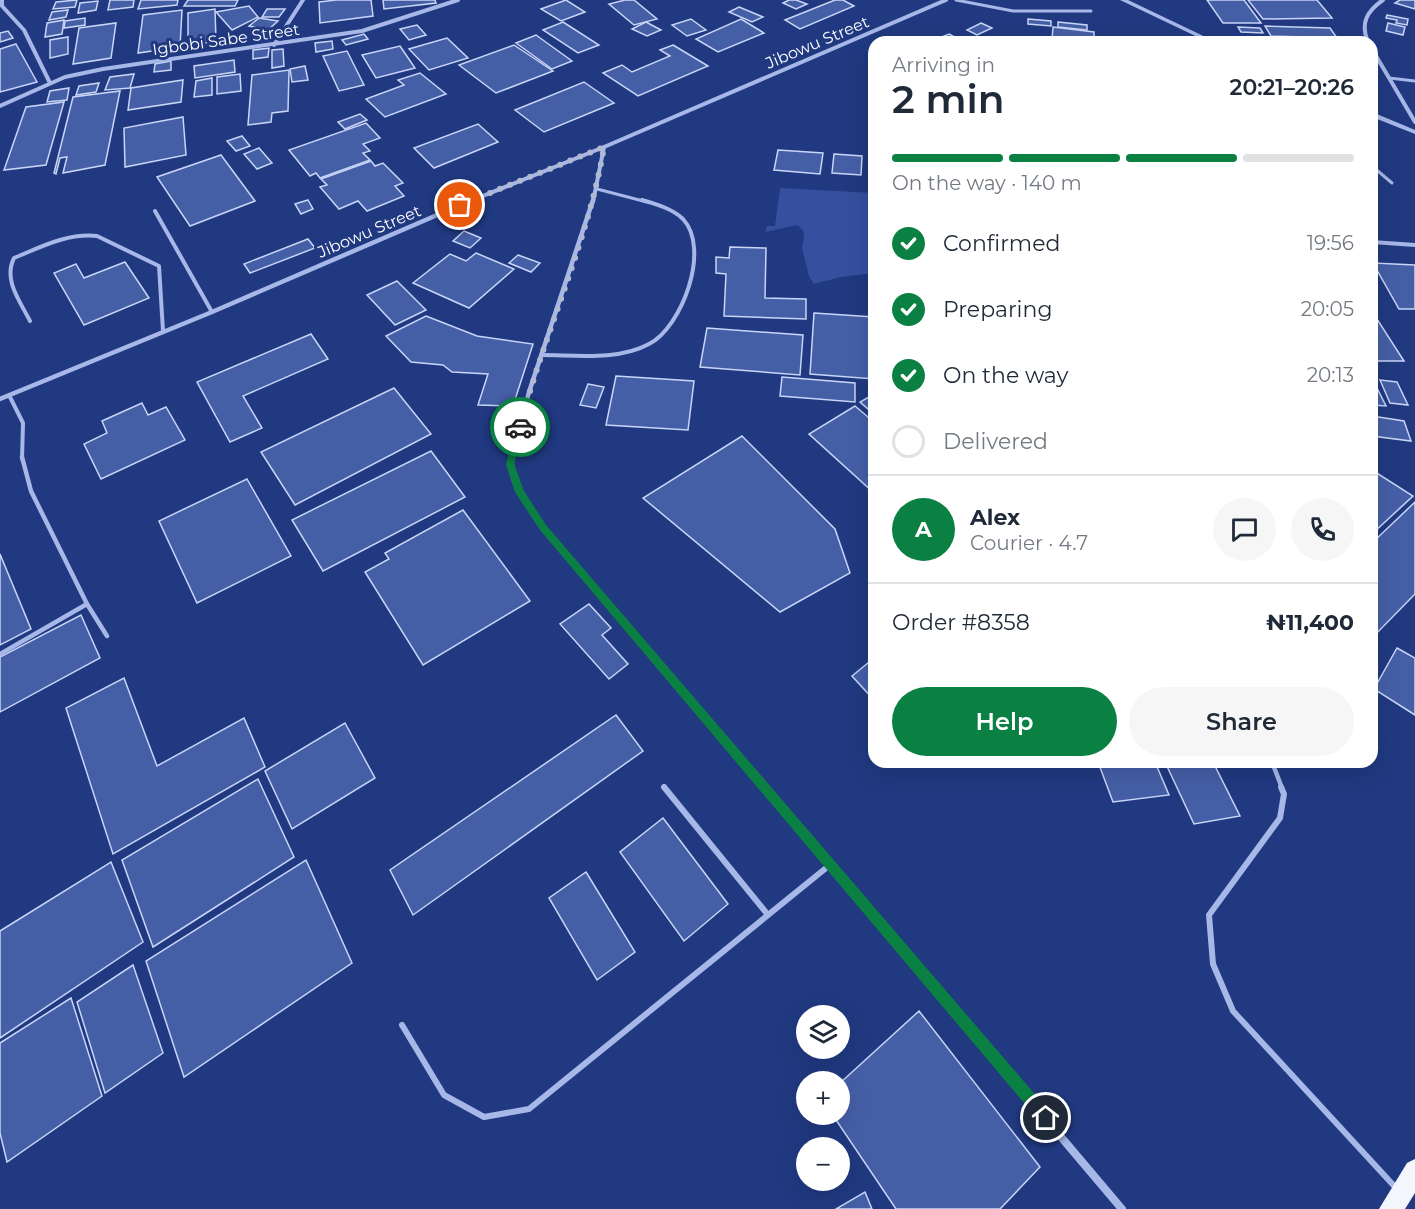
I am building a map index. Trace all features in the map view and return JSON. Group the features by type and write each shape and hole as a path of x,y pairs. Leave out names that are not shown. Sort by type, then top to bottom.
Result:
{"highway":[{"path":"1396,1201 1415,1171"}],"street":[{"path":"2,0 2,6 24,30 50,83"},
{"path":"274,45 303,0"},
{"name":"Igbobi Sabe Street","path":"0,105 50,83 103,69 362,31 458,0"},
{"name":"Jibowu Street","path":"0,399 212,312 460,205 604,147 946,0"},
{"path":"1123,0 1200,36"},
{"path":"1366,36 1362,22 1368,10 1383,0"},
{"path":"1378,60 1415,122"},
{"path":"1378,117 1415,132"},
{"path":"604,147 597,189 541,355 510,464 520,492 543,528 1122,1209"}],"lane":[{"path":"956,0 1013,11 1091,11"},
{"path":"1389,78 1415,81"},
{"path":"1378,171 1392,183"},
{"path":"541,355 623,353 651,343 669,327 680,309 695,256 692,229 669,209 597,189"},
{"path":"155,211 212,312"},
{"path":"30,321 8,274 9,265 14,258 67,238 87,234 97,236 159,266 163,331"},
{"path":"1378,242 1415,245"},
{"path":"9,395 23,423 22,463 31,491 106,636"},
{"path":"0,654 87,603"},
{"path":"1274,768 1284,794 1280,818 1209,915 1213,964 1233,1011 1396,1201"},
{"path":"663,787 768,915"},
{"path":"402,1025 444,1095 484,1117 529,1109 831,864"}],"shaded area":[{"path":"780,188 868,193 868,274 841,277 814,284 809,276 802,248 803,230 797,225 765,232 767,226 775,226"}],"building":[{"path":"77,0 75,7 53,9 56,2"},
{"path":"110,0 134,0 133,7 108,10"},
{"path":"141,0 178,0 177,5 138,9"},
{"path":"188,0 238,0 235,6 184,6"},
{"path":"371,0 373,16 320,23 319,2"},
{"path":"383,0 435,0 436,3 384,9"},
{"path":"566,0 585,12 561,21 541,9"},
{"path":"634,0 657,19 634,25 609,4"},
{"path":"789,0 807,4 796,9 783,3"},
{"path":"835,0 843,0 854,6 800,29 785,20"},
{"path":"1207,0 1244,0 1261,23 1223,23"},
{"path":"1248,0 1317,0 1332,18 1263,19"},
{"path":"1400,0 1415,0 1415,9 1395,3"},
{"path":"98,1 96,10 78,13 80,3"},
{"path":"249,6 258,17 232,30 216,12"},
{"path":"739,7 763,17 752,22 729,12"},
{"path":"215,9 216,41 188,46 188,13"},
{"path":"267,9 285,9 279,17 262,17"},
{"path":"68,10 66,17 49,20 52,12"},
{"path":"182,10 180,47 138,53 143,15"},
{"path":"1387,15 1408,19 1407,25 1386,18"},
{"path":"85,18 85,25 64,28 65,21"},
{"path":"259,18 278,21 268,30 249,26"},
{"path":"691,19 706,30 687,36 672,25"},
{"path":"741,19 764,33 718,52 696,39"},
{"path":"1028,19 1051,21 1051,26 1028,24"},
{"path":"64,20 62,34 45,37 47,23"},
{"path":"563,22 599,45 578,53 543,30"},
{"path":"646,22 661,30 647,36 632,29"},
{"path":"1058,22 1087,25 1087,30 1058,27"},
{"path":"116,23 111,58 73,64 79,28"},
{"path":"981,23 992,28 977,35 967,30"},
{"path":"1388,23 1405,27 1403,35 1386,31"},
{"path":"417,25 426,35 409,40 400,29"},
{"path":"1265,26 1330,28 1336,36 1271,36"},
{"path":"1053,27 1094,32 1094,36 1052,36"},
{"path":"1238,27 1260,28 1263,33 1241,32"},
{"path":"8,31 13,38 0,42 0,33"},
{"path":"364,34 368,39 346,45 342,40"},
{"path":"536,35 572,61 552,69 516,43"},
{"path":"68,37 68,54 50,58 50,40"},
{"path":"447,38 468,58 429,70 409,49"},
{"path":"332,41 333,49 316,52 315,43"},
{"path":"16,44 37,82 0,92 0,49"},
{"path":"514,45 553,71 496,93 459,65"},
{"path":"673,45 708,66 638,96 603,73 622,65 632,72 670,56 660,50"},
{"path":"400,46 415,68 376,78 362,55"},
{"path":"269,48 268,57 253,59 253,50"},
{"path":"283,49 284,66 272,68 272,50"},
{"path":"347,51 364,85 339,91 323,56"},
{"path":"234,60 235,72 195,78 194,66"},
{"path":"171,61 171,70 154,72 155,64"},
{"path":"305,66 308,80 292,82 290,69"},
{"path":"289,70 288,111 272,113 271,122 248,125 252,75"},
{"path":"420,73 446,94 385,117 366,99 404,85 398,80"},
{"path":"134,74 130,88 105,90 110,77"},
{"path":"240,74 241,91 217,94 217,77"},
{"path":"212,78 212,95 194,97 196,81"},
{"path":"183,80 181,102 128,110 131,88"},
{"path":"584,82 614,103 544,132 515,110"},
{"path":"99,83 96,92 76,95 79,86"},
{"path":"69,88 67,100 47,102 50,91"},
{"path":"120,91 105,165 63,173 67,157 60,158 56,174 54,173 73,97"},
{"path":"64,102 46,165 4,170 26,107"},
{"path":"360,114 367,120 345,129 338,122"},
{"path":"183,117 186,155 125,167 124,128"},
{"path":"366,123 380,138 363,144 370,151 363,153 370,160 320,178 316,173 310,176 289,150"},
{"path":"478,124 498,142 434,168 414,148"},
{"path":"242,136 250,146 236,151 227,141"},
{"path":"259,148 272,163 257,169 244,154"},
{"path":"778,150 823,153 820,174 774,170"},
{"path":"834,154 862,156 861,175 832,173"},
{"path":"221,155 255,201 190,226 157,177"},
{"path":"371,161 375,166 383,163 403,183 395,186 404,196 367,211 358,201 339,209 320,187 327,185 321,179"},
{"path":"308,200 313,209 301,214 295,204"},
{"path":"464,231 481,238 470,248 453,241"},
{"path":"308,239 315,248 250,273 244,264"},
{"path":"730,247 766,248 765,298 806,299 806,319 724,316 726,274 716,273 716,257 729,258"},
{"path":"476,253 514,269 469,308 413,283 450,254 466,261"},
{"path":"518,255 540,263 531,272 509,263"},
{"path":"125,262 149,298 84,325 54,273 76,264 84,278"},
{"path":"1378,263 1415,265 1415,309 1399,309 1378,272"},
{"path":"397,281 426,310 395,325 367,295"},
{"path":"814,313 868,317 868,379 810,374"},
{"path":"426,316 477,336 533,344 513,406 478,405 488,374 452,372 443,365 411,362 386,336"},
{"path":"1378,321 1404,361 1378,361"},
{"path":"707,328 803,335 800,375 700,367"},
{"path":"311,334 328,359 243,396 262,428 230,442 197,382"},
{"path":"616,376 694,381 688,430 606,425"},
{"path":"782,377 855,383 855,402 780,396"},
{"path":"1380,380 1397,382 1408,405 1390,403"},
{"path":"588,384 604,387 596,408 580,405"},
{"path":"394,388 431,434 295,505 261,452"},
{"path":"1378,390 1386,406 1378,405"},
{"path":"868,397 868,409 860,402"},
{"path":"142,403 148,415 166,407 185,440 101,479 84,444 107,433 102,421"},
{"path":"855,406 868,417 868,488 809,434"},
{"path":"1378,417 1404,421 1411,441 1378,437"},
{"path":"742,436 835,529 850,573 780,612 643,498"},
{"path":"431,451 465,497 323,571 292,520"},
{"path":"1378,474 1413,496 1378,528"},
{"path":"247,479 291,556 197,603 159,521"},
{"path":"1415,502 1415,594 1378,632 1378,537"},
{"path":"463,510 530,601 423,665 365,572 389,559 385,553"},
{"path":"0,554 31,629 0,645"},
{"path":"589,604 611,628 602,635 628,664 609,679 560,624"},
{"path":"81,615 100,658 0,712 0,657"},
{"path":"1397,648 1415,658 1415,715 1378,692 1378,682"},
{"path":"868,663 868,693 852,676"},
{"path":"124,678 157,766 244,718 265,767 113,854 66,708"},
{"path":"616,715 643,751 413,915 390,870"},
{"path":"345,723 375,778 292,829 265,771"},
{"path":"1100,768 1158,768 1169,795 1113,802"},
{"path":"1168,768 1216,768 1240,816 1194,824"},
{"path":"258,779 294,857 153,947 122,860"},
{"path":"663,818 728,904 684,941 620,852"},
{"path":"306,860 352,963 184,1077 146,961"},
{"path":"111,862 143,942 0,1038 0,931"},
{"path":"586,872 635,952 597,980 549,898"},
{"path":"133,965 163,1053 105,1093 77,1002"},
{"path":"71,998 102,1096 7,1162 0,1133 0,1043"},
{"path":"919,1011 1040,1167 1000,1209 896,1209 850,1141 850,1137 847,1137 839,1125 850,1125 850,1074"},
{"path":"865,1192 872,1209 836,1209"}],"way so far":[{"path":"460,205 604,147 597,189 529,392 520,427"}],"route":[{"path":"520,427 510,464 520,492 543,528 1046,1118"}]}
